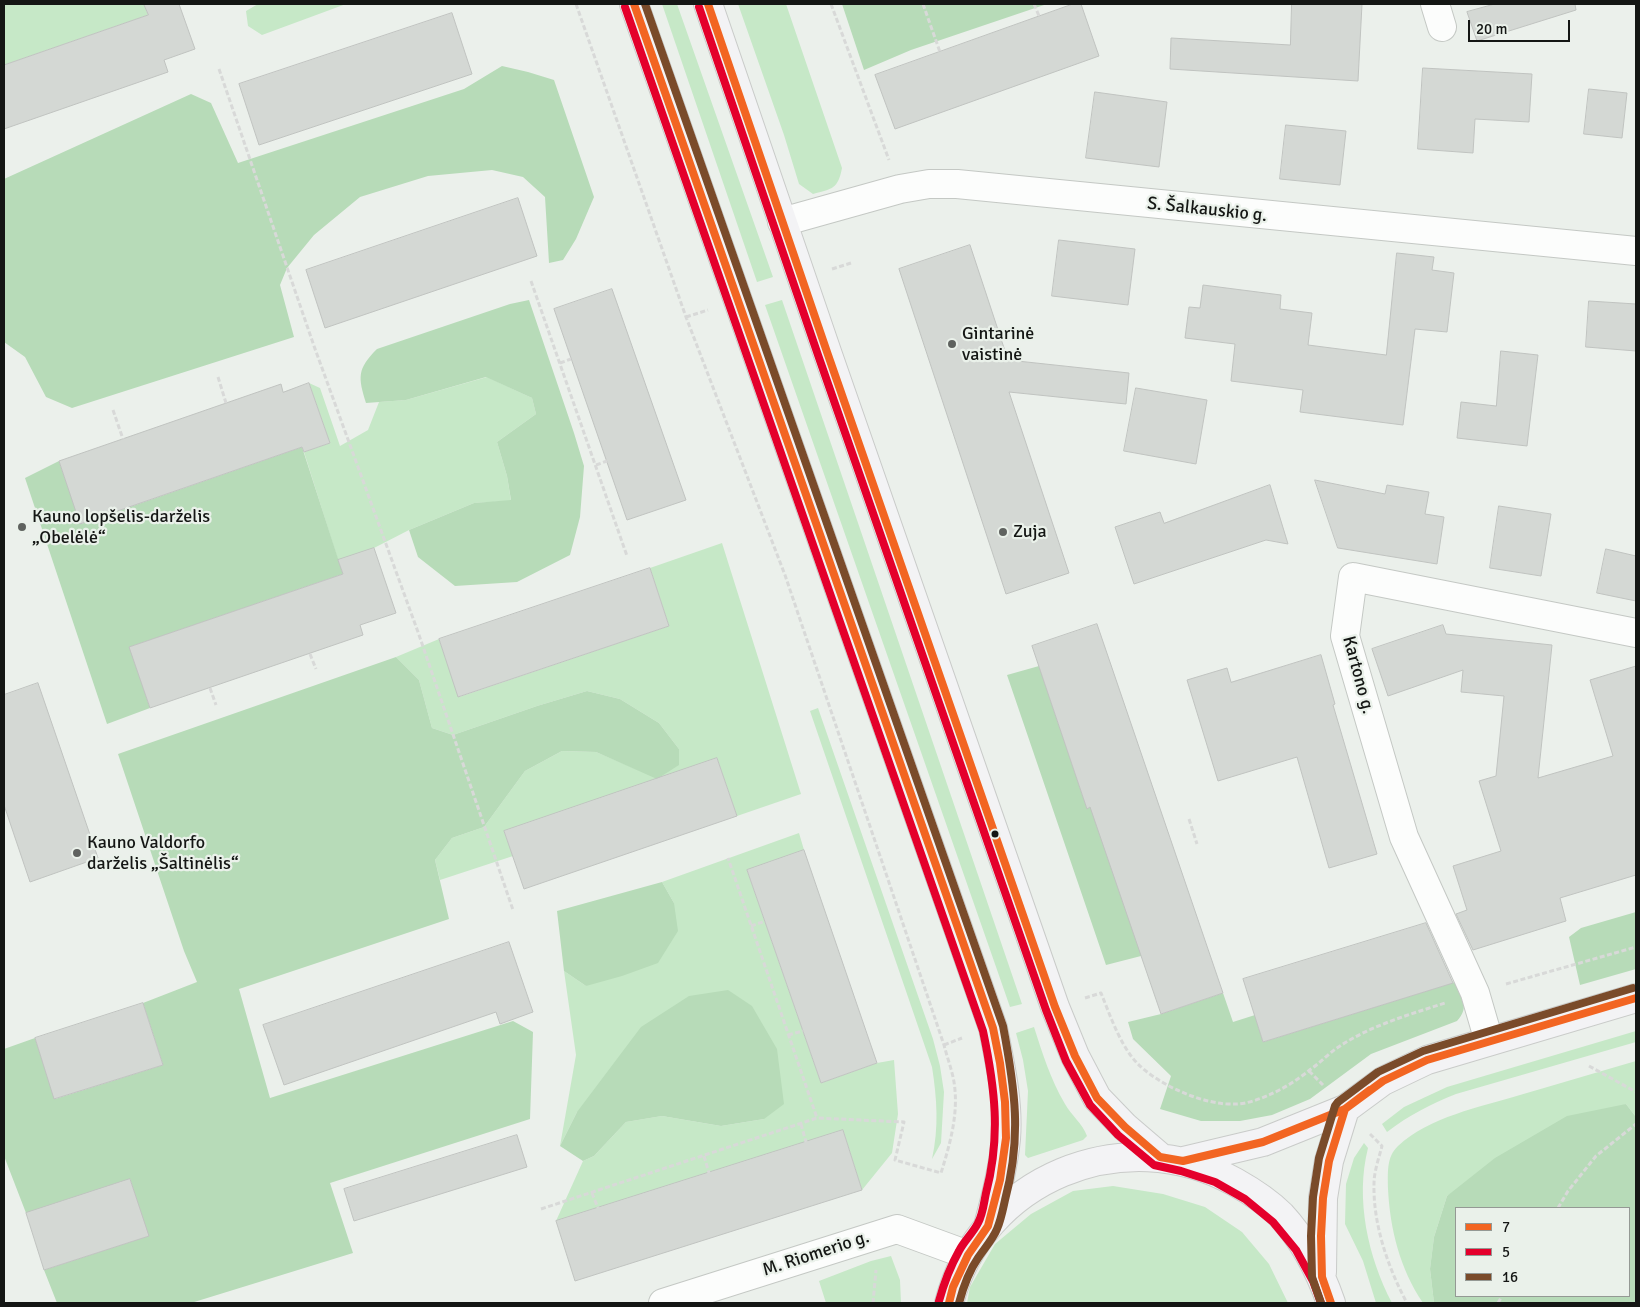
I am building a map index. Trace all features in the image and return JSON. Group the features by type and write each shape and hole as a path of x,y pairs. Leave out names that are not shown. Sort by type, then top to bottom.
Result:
{"main road":[{"path":"634,4 993,1028 1005,1102 1006,1138 1000,1180 988,1226"},
{"path":"708,4 1058,1016 1075,1056 1097,1098 1125,1127 1172,1159 1263,1142 1345,1109 1383,1081 1427,1060 1636,998"},
{"path":"1322,1277 1322,1198 1329,1161 1345,1109"},
{"path":"949,1303 953,1287 968,1255 988,1226 1011,1204 1030,1190 1065,1170 1096,1161 1128,1156 1172,1159 1219,1173 1251,1191 1280,1215 1304,1244 1322,1277 1331,1303"}],"street":[{"name":"S. Šalkauskio g.","path":"782,222 900,189 929,184 957,184 1636,251"},
{"name":"Kartono g.","path":"1489,1041 1475,993 1404,837 1347,646 1345,636 1353,577 1636,633"},
{"name":"M. Riomerio g.","path":"663,1303 897,1229 968,1255"}],"path":[{"path":"541,1210 817,1118 904,1122 895,1160 941,1173 950,1143 954,1118 954,1083 944,1045 785,575 686,317 576,4"},
{"path":"831,4 900,189"},
{"path":"923,4 940,52"},
{"path":"1034,4 1039,16"},
{"path":"219,69 314,346 418,632 513,910"},
{"path":"531,281 628,556"},
{"path":"560,363 571,359"},
{"path":"218,376 226,403"},
{"path":"113,410 123,439"},
{"path":"596,465 607,461"},
{"path":"310,654 316,669"},
{"path":"210,688 216,705"},
{"path":"1189,819 1197,844"},
{"path":"728,858 817,1118"},
{"path":"751,926 765,921"},
{"path":"1101,992 1118,1034 1136,1063 1179,1092 1204,1100 1236,1104 1268,1096 1309,1071"},
{"path":"788,1036 803,1031"},
{"path":"1589,1066 1636,1092"},
{"path":"801,1124 806,1142"},
{"path":"1559,1207 1568,1191 1596,1156 1636,1124"},
{"path":"1382,1146 1373,1182 1376,1218 1387,1255 1407,1303"},
{"path":"704,1156 710,1173"},
{"path":"592,1193 598,1208"}],"green space":[{"path":"4,4 144,4 148,15 4,65"},
{"path":"258,4 346,4 262,35 248,26 246,11"},
{"path":"662,4 677,4 773,277 757,282"},
{"path":"738,4 786,4 842,168 838,180 833,187 813,194 799,184 784,135"},
{"path":"842,4 1047,4 911,50 864,70"},
{"path":"502,66 554,80 594,197 576,239 563,260 549,263 545,197 523,177 492,170 428,176 360,197 314,235 287,268 280,285 294,337 72,408 46,397 25,357 4,342 4,179 191,94 211,103 238,163 464,89"},
{"path":"529,300 584,466 580,517 570,555 517,582 455,586 418,557 409,530 474,503 511,500 507,476 497,442 536,414 532,398 486,377 406,400 366,403 361,374 366,362 377,349 510,304"},
{"path":"782,300 1022,1004 1010,1007 765,305"},
{"path":"487,377 532,398 536,414 497,442 507,476 511,501 474,503 409,530 374,548 338,560 304,452 330,443 309,383 320,388 340,446 368,430 379,402 406,400"},
{"path":"302,447 343,574 130,647 150,708 107,724 25,478 59,461 81,524"},
{"path":"722,543 801,794 737,816 717,758 504,831 513,856 440,880 435,860 452,838 484,827 525,771 562,751 596,752 657,778 679,749 659,723 620,699 587,691 453,735 432,728 419,680 396,657 439,639 459,697 669,626 650,568"},
{"path":"396,657 419,680 432,728 453,735 587,691 620,699 659,723 679,749 679,765 657,779 596,752 562,751 525,771 484,827 452,838 435,860 449,919 239,989 270,1098 513,1021 533,1032 530,1119 330,1183 353,1253 191,1303 57,1303 44,1270 148,1236 130,1179 26,1213 4,1156 4,1049 35,1038 55,1099 163,1065 143,1003 197,982 184,951 118,754"},
{"path":"1039,666 1087,808 1152,786 1141,956 1106,965 1007,675"},
{"path":"818,708 933,1039 940,1066 944,1092 941,1143 932,1159 936,1136 936,1113 932,1067 810,711"},
{"path":"799,833 804,850 747,870 821,1083 877,1063 894,1060 898,1114 892,1153 862,1190 843,1130 556,1221 583,1161 594,1156 626,1122 662,1116 721,1126 764,1119 577,1112 560,1146 576,1055 564,971 586,986 674,903 662,882"},
{"path":"662,882 674,903 678,931 658,963 586,986 564,971 557,911"},
{"path":"1636,912 1636,969 1580,985 1569,937 1581,928"},
{"path":"1455,982 1464,1002 1463,1011 1457,1021 1371,1054 1310,1099 1272,1115 1240,1121 1201,1121 1160,1109 1171,1076 1133,1039 1128,1022 1161,1014 1223,993 1233,1022 1255,1015 1263,1042"},
{"path":"728,990 752,1006 777,1049 784,1104 764,1119 721,1126 662,1116 626,1122 594,1156 583,1161 560,1146 577,1112 641,1027 689,996"},
{"path":"1034,1027 1055,1085 1087,1136 1083,1140 1028,1158 1025,1155 1028,1091 1016,1033"},
{"path":"1636,1031 1636,1042 1456,1094 1420,1110 1387,1132 1382,1124 1404,1107 1447,1087"},
{"path":"1636,1061 1636,1117 1626,1104 1447,1196 1434,1237 1430,1269 1434,1303 1423,1303 1402,1263 1391,1219 1388,1172 1391,1155 1394,1150 1425,1127 1456,1114"},
{"path":"1626,1104 1636,1117 1636,1303 1434,1303 1430,1269 1434,1237 1447,1196 1495,1158 1567,1116"},
{"path":"1364,1143 1368,1148 1364,1167 1363,1187 1366,1227 1376,1267 1392,1303 1376,1303 1363,1261 1345,1224 1346,1184 1354,1158"},
{"path":"1113,1186 1163,1194 1205,1207 1242,1232 1269,1264 1288,1303 967,1303 970,1287 995,1244 1031,1214 1073,1191"},
{"path":"891,1256 900,1280 901,1303 826,1303 819,1281 871,1261"}],"building":[{"path":"144,4 179,4 195,49 164,60 168,72 4,129 4,65 148,15"},
{"path":"1073,4 1081,4 1099,56 895,129 875,75"},
{"path":"1292,4 1362,4 1358,81 1170,69 1171,38 1290,45"},
{"path":"1495,4 1575,4 1576,10 1477,41 1467,12"},
{"path":"452,13 472,74 259,145 239,84"},
{"path":"1423,68 1532,74 1529,122 1475,119 1473,153 1418,149"},
{"path":"1589,89 1627,93 1622,138 1584,134"},
{"path":"1095,92 1167,102 1159,167 1086,158"},
{"path":"1286,125 1346,131 1340,185 1280,179"},
{"path":"518,198 537,256 325,328 306,270"},
{"path":"1059,240 1135,249 1128,305 1052,296"},
{"path":"970,245 1008,360 1129,373 1126,404 1009,392 1069,573 1006,594 899,269"},
{"path":"1397,253 1434,257 1432,270 1454,273 1447,332 1415,329 1403,425 1300,412 1303,390 1231,381 1235,344 1185,338 1189,307 1200,308 1203,285 1281,295 1280,309 1312,313 1308,345 1386,355"},
{"path":"612,289 686,500 627,520 554,309"},
{"path":"1589,301 1636,304 1636,351 1586,347"},
{"path":"1501,351 1538,355 1527,446 1457,438 1461,402 1496,406"},
{"path":"309,383 330,443 304,452 302,447 80,524 59,461 281,384 283,392"},
{"path":"1136,388 1207,400 1196,464 1124,451"},
{"path":"1315,480 1385,494 1387,485 1429,492 1425,514 1444,517 1437,564 1338,548"},
{"path":"1270,485 1288,544 1266,540 1134,584 1115,527 1160,512 1164,523"},
{"path":"1499,506 1551,514 1541,576 1490,568"},
{"path":"374,548 396,613 360,625 363,635 150,708 129,647 343,574 338,560"},
{"path":"1606,549 1636,556 1636,601 1597,593"},
{"path":"650,568 669,626 458,697 439,639"},
{"path":"1097,624 1223,993 1161,1014 1090,807 1087,809 1032,646"},
{"path":"1443,625 1446,634 1552,645 1538,778 1613,756 1590,680 1636,666 1636,875 1560,898 1566,921 1473,950 1456,914 1467,910 1453,866 1501,851 1479,781 1496,776 1504,696 1461,692 1463,670 1388,696 1372,649"},
{"path":"1321,655 1335,704 1333,705 1377,854 1329,868 1297,757 1218,781 1187,680 1227,668 1231,682"},
{"path":"38,683 98,858 30,882 4,805 4,695"},
{"path":"717,758 737,816 524,889 504,831"},
{"path":"804,850 877,1063 821,1083 747,870"},
{"path":"1426,923 1453,983 1263,1042 1243,979"},
{"path":"509,942 533,1012 500,1024 496,1012 284,1085 263,1025"},
{"path":"143,1003 163,1065 54,1099 35,1038"},
{"path":"843,1130 862,1190 575,1281 556,1221"},
{"path":"517,1135 527,1167 354,1221 344,1189"},
{"path":"130,1179 149,1236 44,1270 26,1213"}],"transit line":[{"name":"7","path":"634,4 993,1028 1005,1102 1006,1138 1000,1180 988,1226 968,1255 953,1287 949,1303"},
{"name":"16","path":"645,4 1003,1026 1011,1071 1015,1113 1014,1155 998,1226 972,1268 959,1303"},
{"name":"7","path":"708,4 1055,1007 1075,1056 1097,1098 1125,1127 1160,1157 1183,1161 1263,1142 1345,1109 1383,1081 1427,1060 1636,998"},
{"name":"5","path":"625,7 983,1031 991,1072 995,1112 994,1152 991,1172 980,1219 961,1247 939,1301"},
{"name":"5","path":"699,7 1046,1010 1066,1061 1090,1105 1118,1135 1154,1165 1215,1182 1245,1199 1273,1222 1296,1250 1313,1281 1321,1303"},
{"name":"16","path":"1321,1303 1312,1277 1311,1236 1313,1197 1319,1158 1335,1106 1338,1102 1378,1072 1423,1051 1633,988"},
{"name":"7","path":"1331,1303 1322,1277 1321,1236 1323,1198 1329,1161 1345,1109 1370,1090"}],"place":[{"name":"Gintarinė vaistinė","path":"952,344"},
{"name":"Kauno lopšelis-darželis „Obelėlė“","path":"22,527"},
{"name":"Zuja","path":"1003,532"},
{"name":"Kauno Valdorfo darželis „Šaltinėlis“","path":"77,853"}]}
